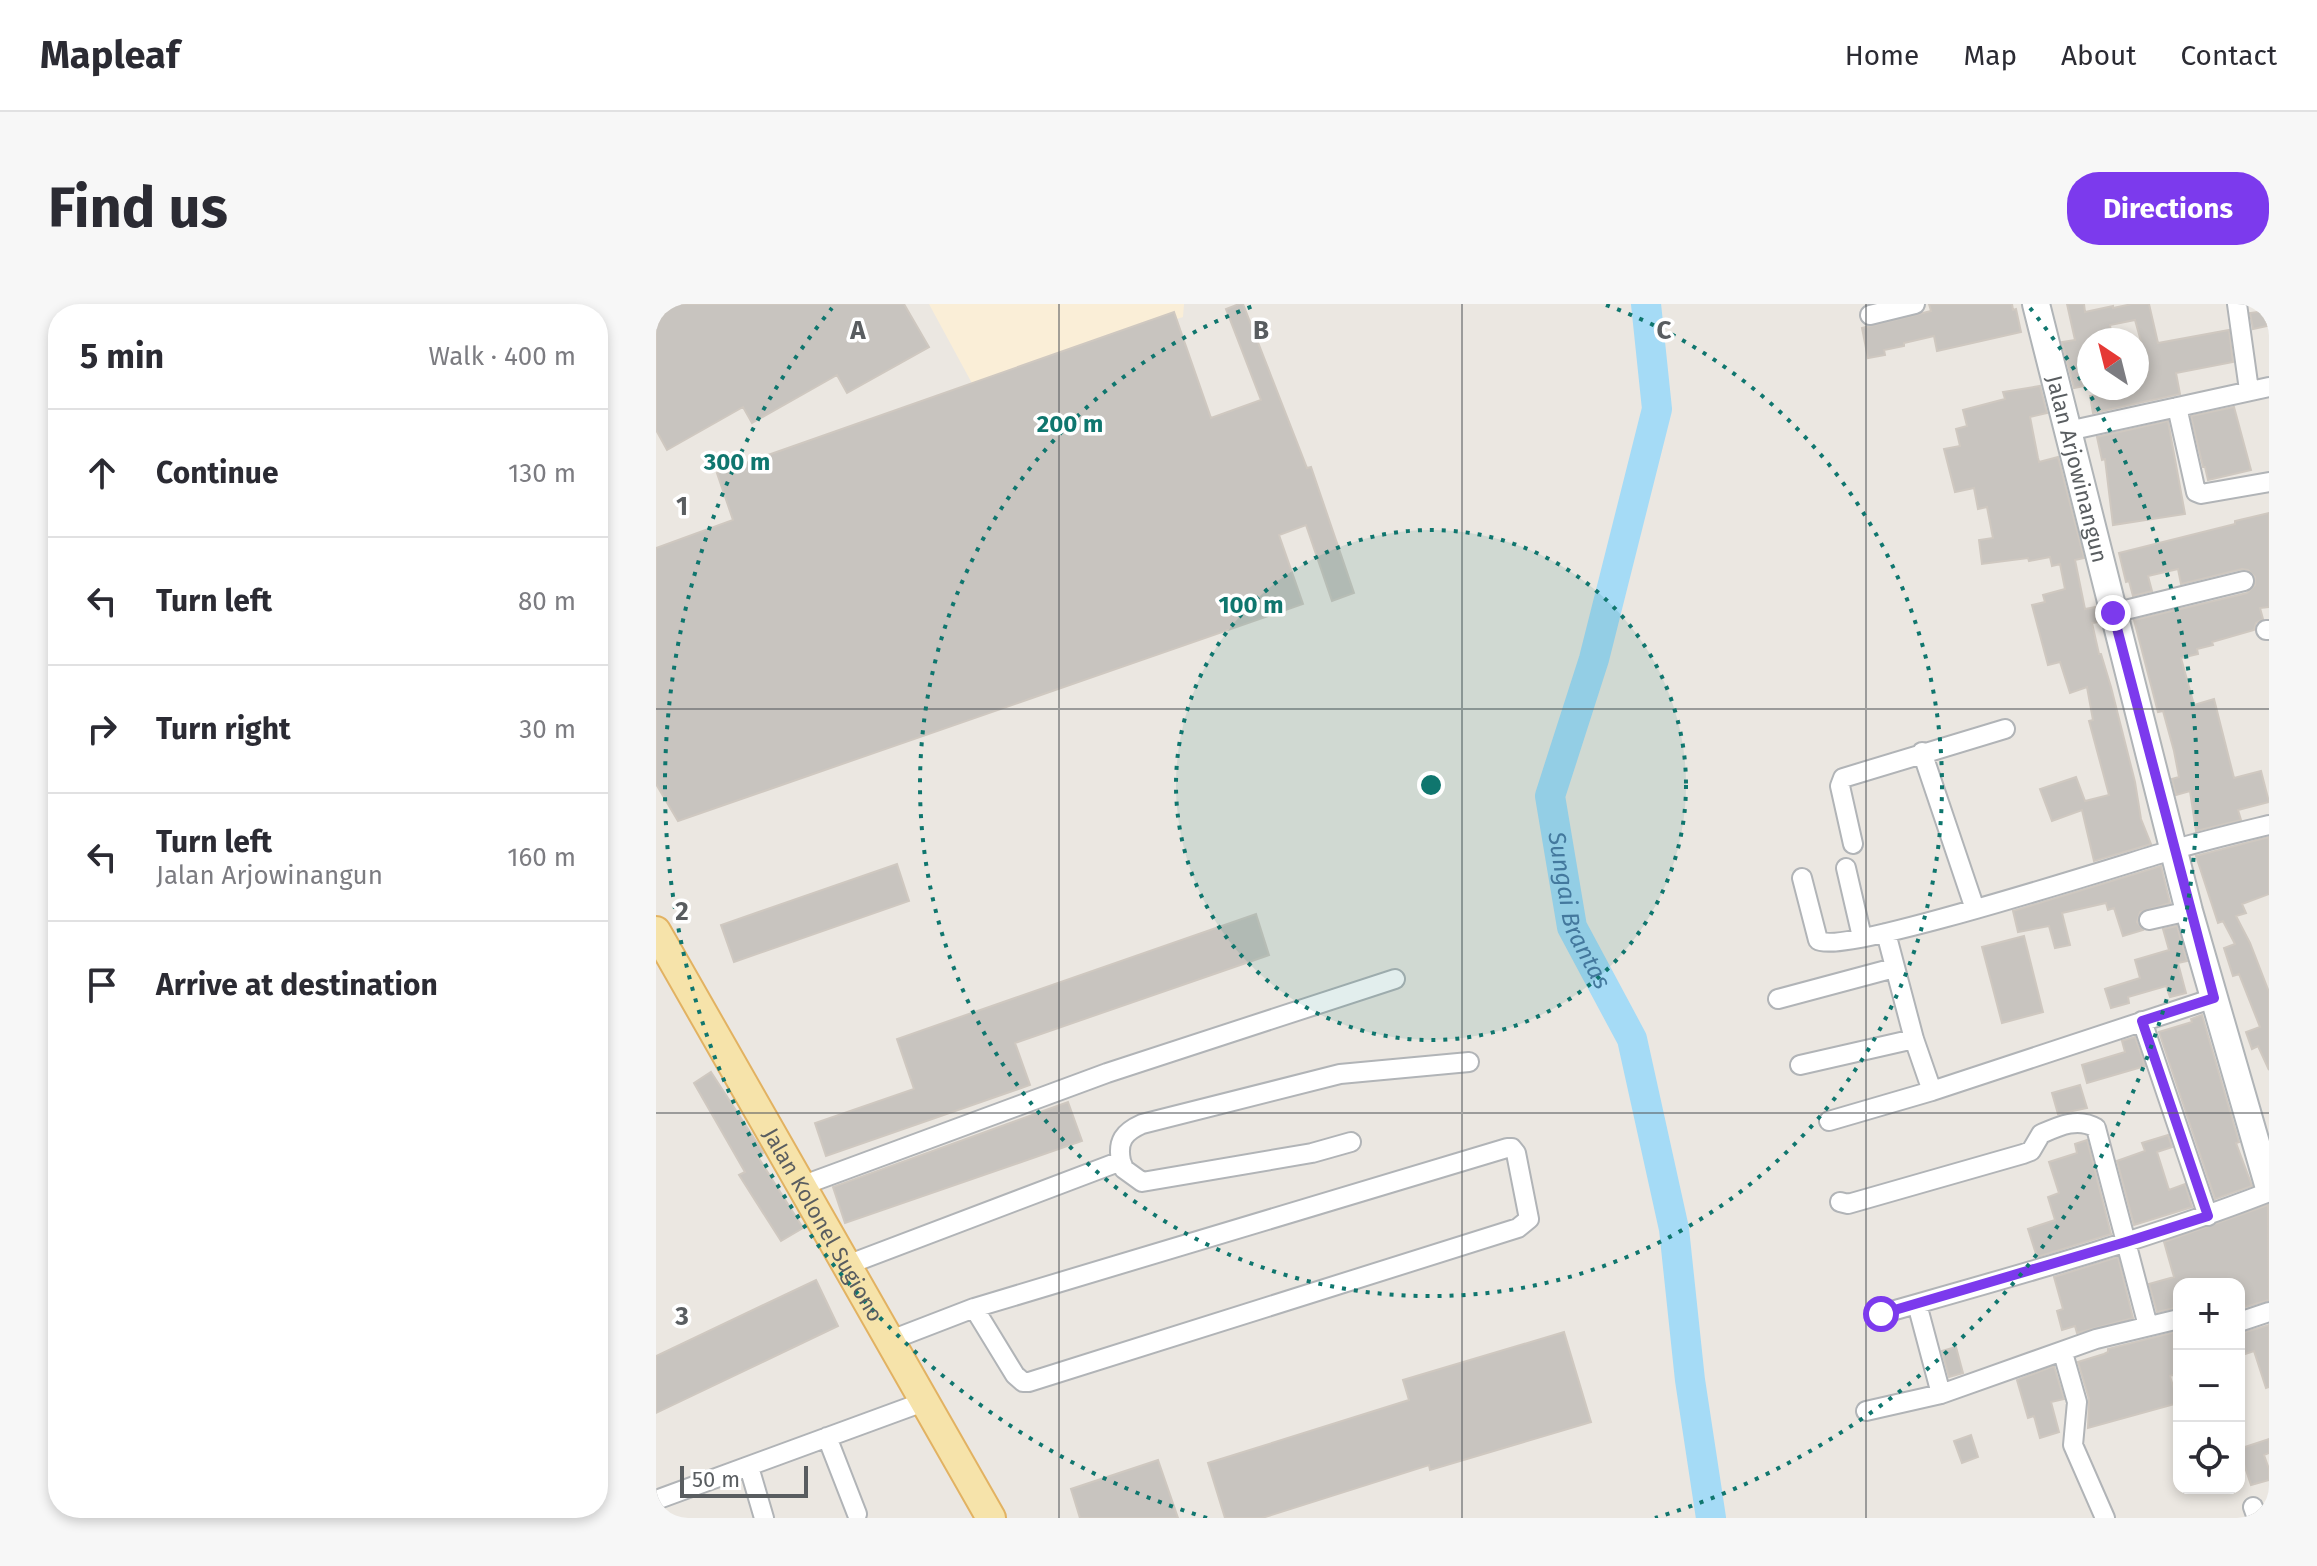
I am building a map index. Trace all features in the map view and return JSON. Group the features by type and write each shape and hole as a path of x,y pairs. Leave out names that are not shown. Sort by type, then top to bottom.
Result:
{"main road":[{"name":"Jalan Arjowinangun","path":"2036,304 2189,911 2269,1190"},
{"name":"Jalan Kolonel Sugiono","path":"656,931 991,1518"}],"street":[{"path":"1870,315 1915,304"},
{"path":"2068,431 2263,392 2237,304"},
{"path":"2177,407 2196,492 2201,494 2269,482"},
{"path":"2113,613 2244,581"},
{"path":"1853,844 1840,780 1922,752 2005,729"},
{"path":"1922,752 1975,909"},
{"path":"1802,878 1818,940 1828,944 1886,933 1975,909 2174,849 2269,825"},
{"path":"1846,868 1862,937"},
{"path":"2149,920 2189,911"},
{"path":"1886,933 1914,1039 1932,1091"},
{"path":"1778,999 1894,968"},
{"path":"801,1186 1107,1073 1395,979"},
{"path":"1829,1121 1932,1091 2214,998"},
{"path":"2142,1021 2208,1216"},
{"path":"1800,1065 1914,1039"},
{"path":"1351,1142 1312,1153 1142,1182 1124,1169 1118,1150 1128,1130 1142,1124 1340,1074 1469,1062"},
{"path":"1840,1202 1848,1204 2023,1154 2031,1151 2041,1134 2078,1122 2096,1128 2148,1326"},
{"path":"894,1345 976,1313 1507,1148 1512,1148 1516,1153 1529,1219 1518,1228 1029,1382 1023,1382 1015,1375 976,1313"},
{"path":"847,1265 1121,1161"},
{"path":"1881,1314 2208,1216 2269,1190"},
{"path":"1917,1304 1941,1394"},
{"path":"2245,1320 2269,1312"},
{"path":"1866,1411 1941,1394 2096,1339 2173,1320"},
{"path":"2063,1353 2077,1402 2073,1445 2105,1518"},
{"path":"656,1500 926,1401"},
{"path":"827,1437 857,1514"},
{"path":"749,1467 764,1518"}],"shaded area":[{"path":"929,304 1184,304 1183,317 974,387"}],"building":[{"path":"656,304 904,304 929,347 847,393 837,375 752,423 743,407 667,450 656,430"},
{"path":"1243,304 1307,468 1311,467 1354,593 1332,601 1306,525 1279,535 1303,604 678,821 656,784 656,548 733,520 717,473 1174,312 1211,418 1261,400 1226,309"},
{"path":"1929,304 2012,304 2021,332 1937,351 1934,336 1904,343 1904,346 1884,350 1885,355 1868,358 1862,328 1931,311"},
{"path":"2067,304 2084,304 2085,312 2113,306 2149,304 2158,343 2229,330 2233,362 2176,373 2180,394 2093,413 2091,400 2149,400 2149,328 2137,328 2135,320 2110,325 2110,328 2077,328 2077,387 2074,388 2062,342 2075,340"},
{"path":"2264,311 2267,326 2253,329 2250,313"},
{"path":"2040,386 2047,413 2030,417 2038,458 2039,462 2058,457 2084,558 2075,560 2085,609 2096,607 2100,622 2092,623 2099,654 2111,687 2141,819 2151,844 2094,861 2082,810 2052,821 2040,789 2076,777 2085,801 2109,795 2089,721 2093,720 2087,687 2070,693 2060,662 2048,665 2032,605 2045,602 2043,595 2065,589 2060,564 2052,566 2050,557 1982,564 1979,540 1993,538 1987,507 1978,509 1974,488 1955,492 1944,449 1960,446 1956,429 1967,426 1963,410 2005,399 2003,392"},
{"path":"2234,407 2251,470 2208,480 2191,416"},
{"path":"2168,421 2185,514 2113,525 2105,459 2102,460 2097,437"},
{"path":"2269,513 2269,607 2260,608 2263,619 2256,623 2254,630 2212,642 2213,645 2197,649 2198,654 2181,658 2194,705 2214,699 2234,778 2261,771 2269,802 2238,810 2241,820 2196,831 2190,791 2176,795 2172,779 2179,777 2174,751 2163,711 2158,712 2134,620 2247,593 2255,585 2255,577 2242,569 2181,584 2178,569 2148,576 2152,591 2133,596 2119,553"},
{"path":"2269,837 2269,894 2242,904 2246,913 2236,916 2269,992 2269,1070 2258,1046 2252,1049 2246,1032 2260,1027 2239,974 2233,976 2224,948 2235,944 2223,921 2218,923 2196,856"},
{"path":"897,864 909,901 734,962 721,925"},
{"path":"2161,866 2170,903 2140,912 2137,922 2143,930 2123,936 2114,908 2108,910 2106,903 2062,913 2070,945 2055,948 2049,926 2018,932 2013,911"},
{"path":"1256,914 1269,955 1015,1043 1030,1085 826,1156 815,1123 914,1089 897,1039"},
{"path":"2177,926 2187,961 2178,963 2186,993 2170,997 2166,986 2128,997 2129,1003 2111,1008 2105,989 2140,978 2135,960 2169,950 2163,929"},
{"path":"2024,936 2043,1012 2002,1023 1982,947"},
{"path":"2202,1015 2239,1142 2236,1143 2252,1186 2215,1199 2159,1032 2192,1022 2191,1019"},
{"path":"2135,1037 2145,1066 2087,1083 2082,1065 2125,1052 2122,1041"},
{"path":"711,1072 761,1149 763,1153 758,1157 803,1228 781,1241 739,1175 745,1172 694,1083"},
{"path":"2080,1085 2087,1108 2058,1114 2052,1093"},
{"path":"1068,1102 1082,1141 845,1223 833,1187"},
{"path":"2168,1135 2172,1147 2157,1152 2169,1190 2185,1184 2192,1207 2134,1225 2117,1161 2145,1151 2142,1143"},
{"path":"2087,1140 2111,1234 2037,1257 2028,1229 2055,1220 2048,1197 2059,1193 2049,1162 2077,1153 2075,1144"},
{"path":"2268,1205 2269,1300 2245,1307 2245,1278 2173,1278 2173,1308 2157,1312 2149,1284 2174,1277 2164,1242"},
{"path":"2118,1257 2133,1318 2077,1333 2075,1326 2062,1330 2057,1311 2063,1309 2054,1277"},
{"path":"816,1280 838,1326 656,1413 656,1356"},
{"path":"2269,1325 2269,1387 2266,1388 2254,1351 2245,1354 2245,1332"},
{"path":"1564,1332 1591,1422 1430,1470 1429,1465 1262,1518 1225,1518 1208,1463 1409,1400 1403,1380"},
{"path":"2173,1333 2173,1375 2170,1376 2173,1404 2088,1428 2089,1399 2078,1362 2104,1354 2108,1349"},
{"path":"1956,1347 1963,1373 1949,1377 1942,1351"},
{"path":"2054,1366 2064,1399 2051,1402 2059,1432 2040,1438 2034,1416 2028,1418 2017,1380"},
{"path":"1971,1435 1978,1457 1962,1463 1954,1441"},
{"path":"2269,1439 2269,1453 2264,1455 2269,1480 2251,1485 2245,1467 2245,1447"},
{"path":"1158,1460 1178,1518 1080,1518 1071,1489"}],"waterway":[{"name":"Sungai Brantas","path":"1646,304 1657,409 1594,659 1550,796 1572,927 1632,1039 1674,1229 1690,1380 1711,1518"}],"route":[{"path":"1881,1314 2208,1216 2142,1021 2214,998 2113,613"}]}
